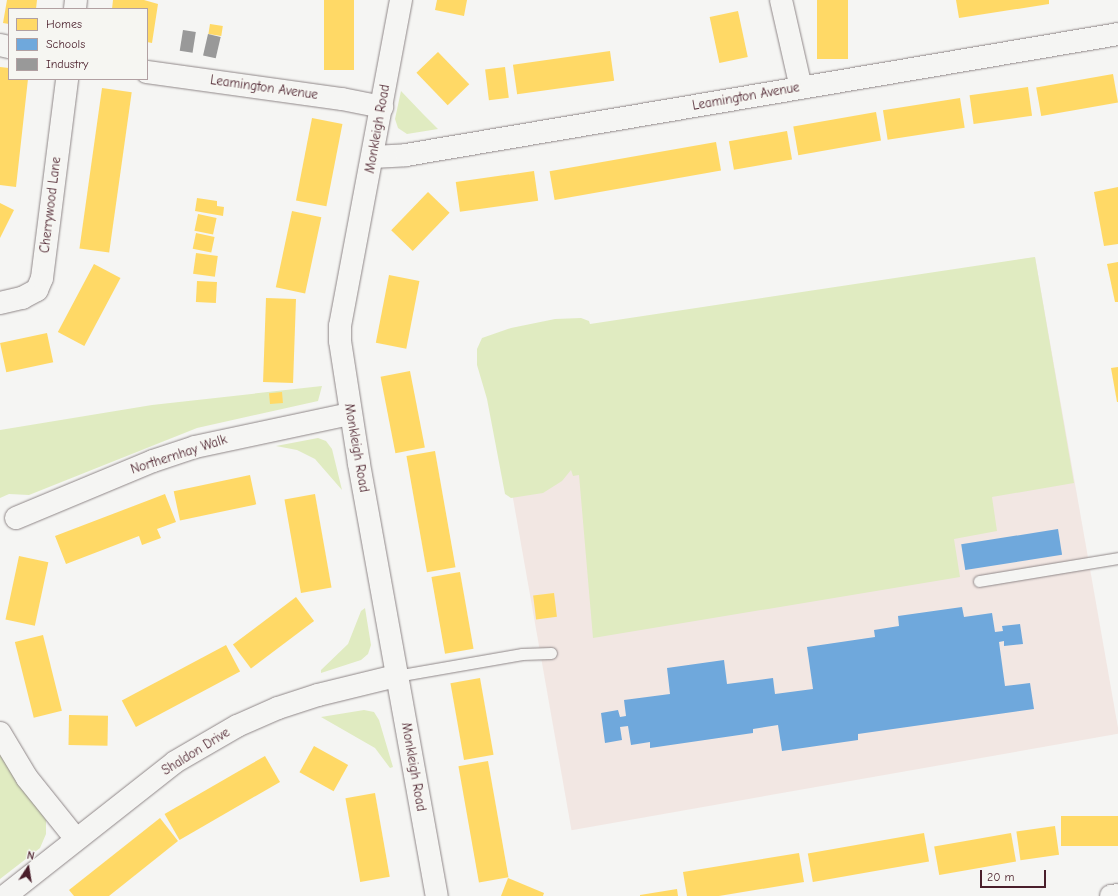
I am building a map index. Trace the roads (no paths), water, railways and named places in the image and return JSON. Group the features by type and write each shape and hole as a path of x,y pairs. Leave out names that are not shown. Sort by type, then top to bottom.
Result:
{"street":[{"name":"Monkleigh Road","path":"401,0 373,158 340,326 340,341 350,414 396,676 437,896"},
{"path":"781,0 801,88"},
{"name":"Leamington Avenue","path":"373,158 406,155 1118,34"},
{"name":"Leamington Avenue","path":"148,72 342,99 382,107"},
{"name":"Cherrywood Lane","path":"0,303 22,298 36,290 42,278 67,80"},
{"name":"Northernhay Walk","path":"16,518 153,461 194,447 350,414"},
{"name":"Shaldon Drive","path":"5,896 175,762 237,726 278,708 318,695 396,676"},
{"path":"0,733 27,778 76,839"},
{"path":"1112,896 1118,895"}],"lane":[{"path":"979,581 1118,558"},
{"path":"396,676 522,654 551,653"}]}
